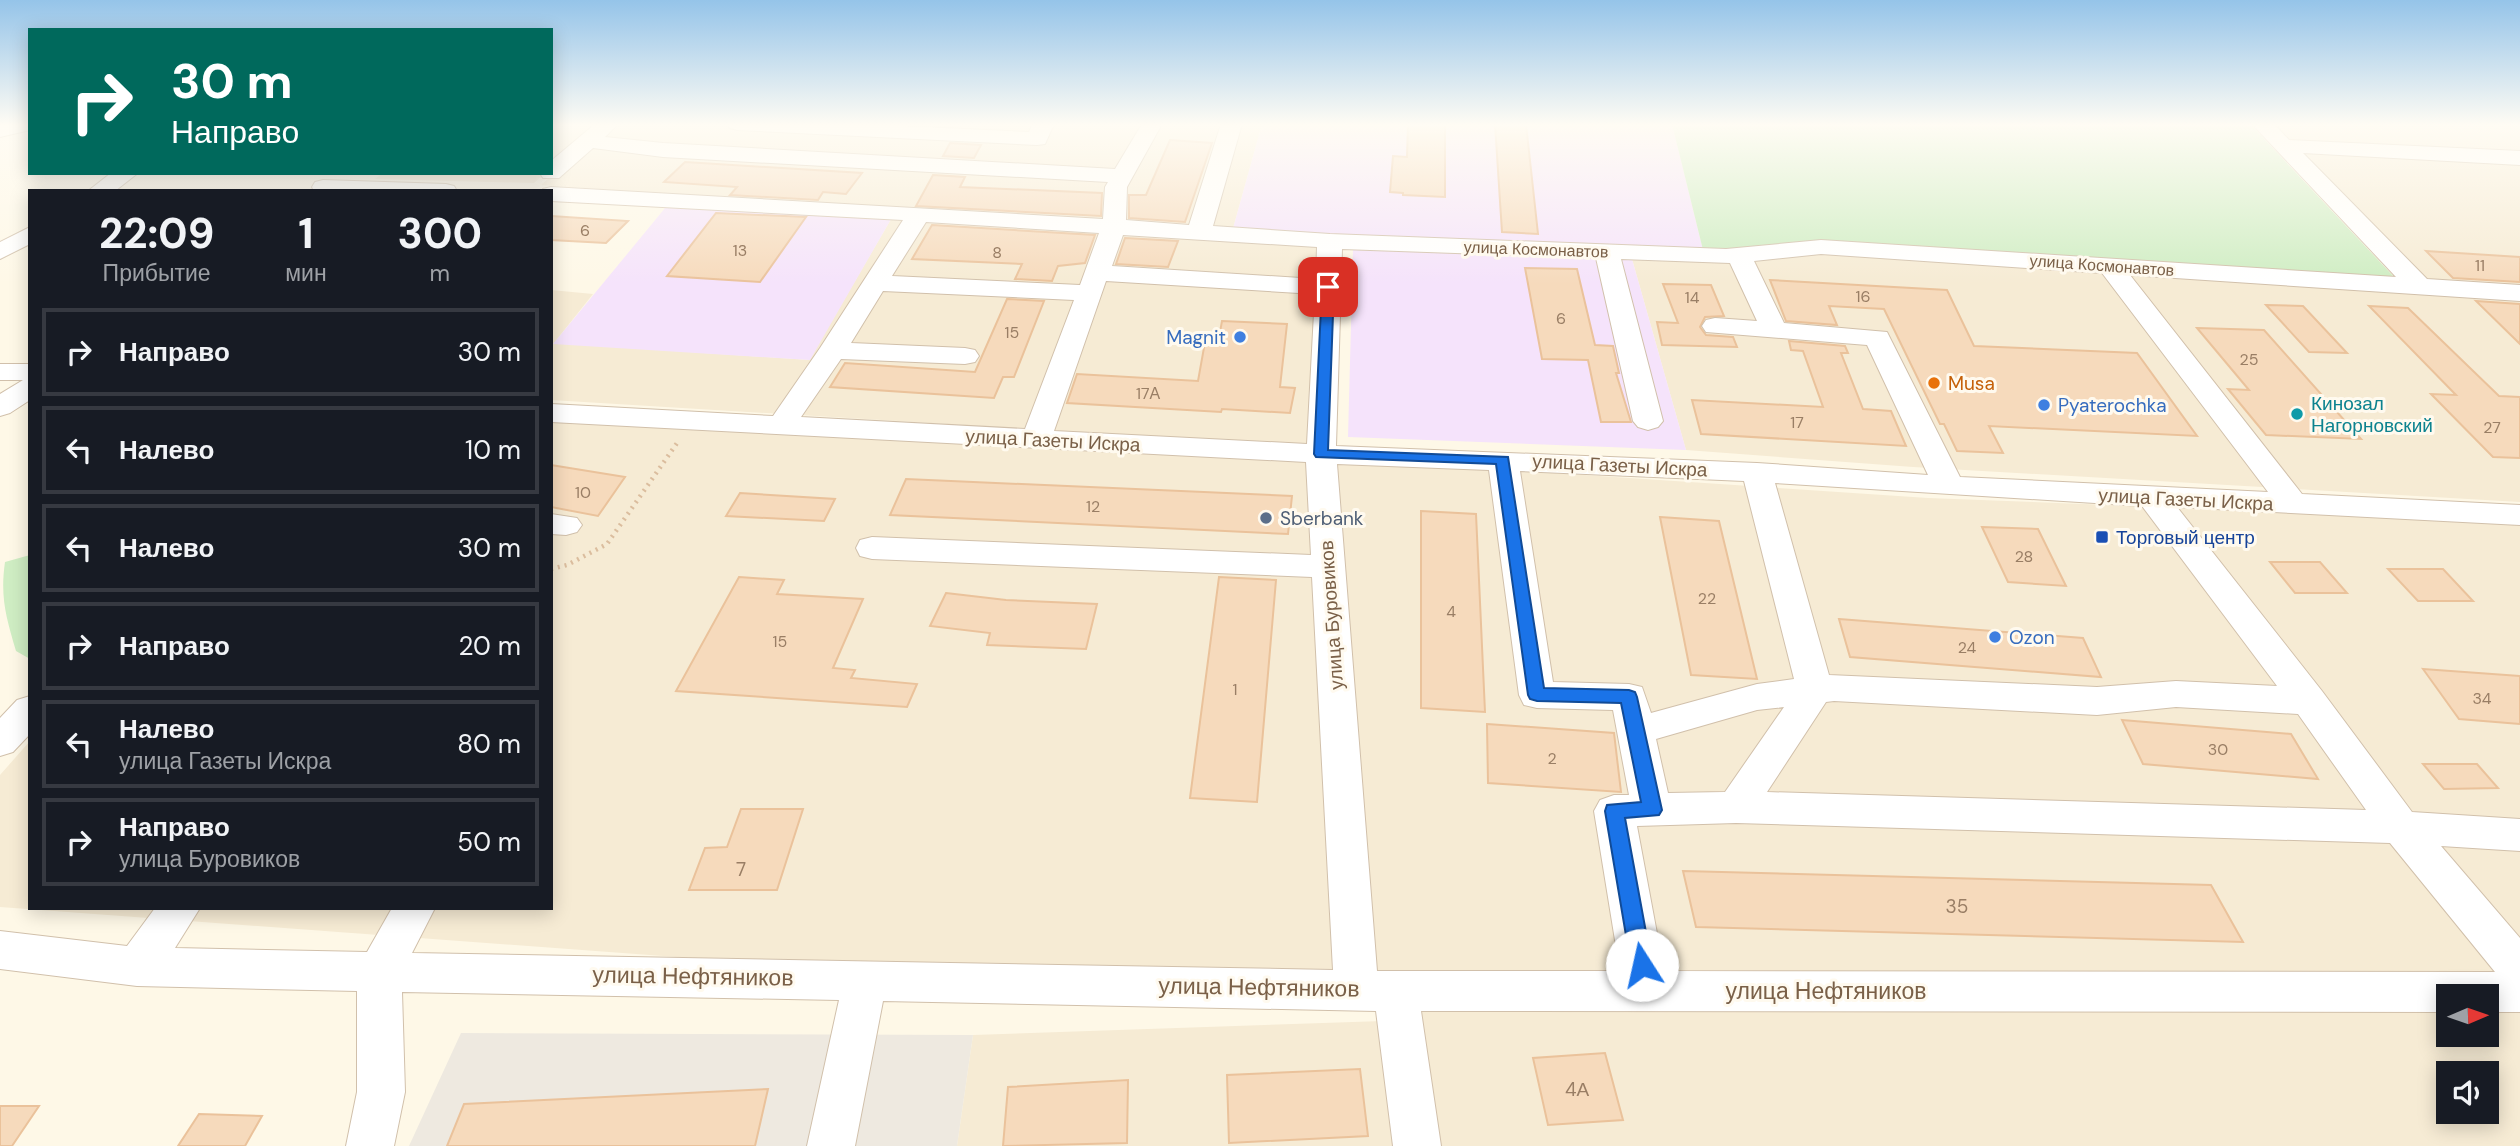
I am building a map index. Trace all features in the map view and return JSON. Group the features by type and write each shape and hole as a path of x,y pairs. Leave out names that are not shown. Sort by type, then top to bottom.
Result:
{"street":[{"path":"102,189 120,177"},
{"path":"321,189 338,177"},
{"path":"835,209 889,177"},
{"path":"1036,439 1114,226 1116,187 1121,177"},
{"path":"1199,232 1215,177"},
{"path":"2314,177 2418,285"},
{"name":"улица Космонавтов","path":"553,194 919,214 1330,241 1739,255 1821,247 2520,293"},
{"path":"782,425 919,214"},
{"path":"0,252 28,235"},
{"name":"улица Буровиков","path":"1330,241 1321,454 1328,567 1376,990 1417,1146"},
{"path":"1607,251 1648,421"},
{"path":"1739,255 1774,330"},
{"path":"2109,265 2294,505"},
{"path":"874,283 1328,287"},
{"path":"1715,326 1877,338 1949,486"},
{"path":"833,350 965,356"},
{"path":"0,372 28,372"},
{"path":"0,407 28,388"},
{"name":"улица Газеты Искра","path":"553,413 1321,454 1757,472 1949,486 2520,515"},
{"path":"1503,460 1537,695 1629,697 1652,810"},
{"path":"1735,807 1815,690 1757,472"},
{"path":"2151,497 2309,701 2400,827 2520,970"},
{"path":"872,548 1328,567"},
{"path":"1636,731 1757,697 1834,688 2097,701 2176,694 2309,701"},
{"path":"0,742 28,712"},
{"path":"1646,991 1614,811 1735,807 2400,827 2520,835"},
{"path":"137,967 178,910"},
{"path":"370,1146 381,1092 379,971 413,910"},
{"name":"улица Нефтяников","path":"0,950 137,967 1376,990 2520,992"},
{"path":"831,1146 865,979"}],"path":[{"path":"553,568 567,565 607,544 678,443"}],"shaded area":[{"path":"377,177 540,177 534,183 375,179"},
{"path":"550,177 1247,177 1232,232 541,185"},
{"path":"1247,177 1685,177 1703,250 1232,232"},
{"path":"2321,177 2520,177 2520,288 2424,282"},
{"path":"670,202 894,214 810,360 553,344"},
{"path":"894,214 1325,243 1311,446 553,400 553,290 593,294 554,343 809,360"},
{"path":"1353,250 1632,259 1686,450 1348,437"},
{"path":"1822,251 2520,298 2520,502 1913,467 1686,450 1632,259"},
{"path":"553,417 1316,457 1346,981 865,971 41,910 553,910"},
{"path":"1330,458 1928,498 2520,521 2520,983 1364,981"},
{"path":"28,743 28,909 0,907 0,775"},
{"path":"1650,997 2436,1002 2436,1047 2499,1047 2499,1002 2520,1002 2520,1146 1426,1146 1405,999"},
{"path":"1383,1021 1400,1146 957,1146 973,1035"},
{"path":"461,1033 973,1035 957,1146 409,1146"}],"green space":[{"path":"1685,177 2300,177 2396,279 1818,245 1703,250"},
{"path":"28,556 28,658 16,651 7,617 3,586 5,562"}],"building":[{"path":"669,177 859,177 846,194 823,192 818,200 730,195 737,187 664,182"},
{"path":"932,177 965,177 960,187 1102,193 1101,216 916,206"},
{"path":"1154,177 1200,177 1185,222 1129,218 1129,195 1146,195"},
{"path":"1391,177 1445,177 1445,197 1390,192"},
{"path":"1498,177 1532,177 1538,234 1502,232"},
{"path":"716,213 806,217 760,282 667,276"},
{"path":"553,216 628,221 606,243 553,240"},
{"path":"932,225 1095,235 1085,263 1058,266 1052,281 1015,279 1022,264 912,259"},
{"path":"1125,238 1178,241 1168,267 1116,264"},
{"path":"2426,251 2520,257 2520,282 2453,278"},
{"path":"1525,268 1577,269 1595,345 1613,346 1619,373 1616,373 1631,422 1601,422 1588,360 1542,359"},
{"path":"1770,280 1947,290 1974,346 2137,353 2197,436 1989,426 2003,453 1957,451 1944,424 1940,424 1884,309 1829,306 1837,325 1786,321"},
{"path":"1663,284 1711,285 1724,316 1705,317 1700,327 1706,335 1733,337 1737,347 1662,345 1657,322 1678,323"},
{"path":"1007,299 1044,301 1014,377 1003,377 994,398 830,387 845,363 975,372"},
{"path":"2476,301 2520,304 2520,344"},
{"path":"2266,305 2303,306 2347,353 2309,352"},
{"path":"2369,306 2408,308 2499,396 2520,397 2520,458 2493,457 2431,394 2456,395"},
{"path":"1222,321 1287,324 1280,387 1295,388 1290,413 1067,403 1077,374 1198,381 1205,342 1218,343"},
{"path":"2197,328 2264,330 2361,439 2266,435 2228,389 2249,390"},
{"path":"1789,341 1845,346 1848,353 1841,353 1863,409 1891,411 1906,446 1701,434 1692,400 1823,407 1803,351 1791,350"},
{"path":"553,465 625,477 598,516 553,507"},
{"path":"906,479 1292,496 1288,534 890,515"},
{"path":"740,493 835,499 824,521 726,516"},
{"path":"1421,511 1476,514 1485,712 1421,708"},
{"path":"1660,517 1719,521 1757,679 1691,675"},
{"path":"1982,527 2038,529 2066,586 2008,582"},
{"path":"2270,562 2320,562 2347,593 2295,593"},
{"path":"2388,569 2443,569 2473,601 2418,601"},
{"path":"739,577 784,580 777,594 863,599 833,668 855,670 851,678 917,684 907,707 676,691"},
{"path":"1219,577 1276,580 1257,802 1190,798"},
{"path":"946,593 1006,600 1097,604 1086,649 987,645 990,633 930,626"},
{"path":"1839,619 2083,638 2101,677 1850,657"},
{"path":"2423,669 2520,676 2520,724 2459,719"},
{"path":"2122,720 2291,734 2318,779 2143,764"},
{"path":"1487,724 1614,733 1621,792 1488,783"},
{"path":"2423,764 2477,764 2498,788 2444,789"},
{"path":"741,809 803,809 777,890 689,890 705,848 727,847"},
{"path":"1683,871 2211,885 2243,942 1696,927"},
{"path":"1605,1053 1623,1120 1548,1125 1533,1058"},
{"path":"1360,1069 1368,1136 1229,1143 1227,1075"},
{"path":"1128,1080 1127,1143 1003,1146 1008,1087"},
{"path":"768,1089 755,1146 447,1146 464,1104"},
{"path":"0,1106 39,1106 12,1146 0,1146"},
{"path":"199,1114 262,1116 245,1146 178,1146"}],"place":[{"name":"Magnit","path":"1240,337"},
{"name":"Musa","path":"1934,383"},
{"name":"Pyaterochka","path":"2044,405"},
{"name":"Кинозал Нагорновский","path":"2297,414"},
{"name":"Sberbank","path":"1266,518"},
{"name":"Торговый центр","path":"2102,537"},
{"name":"Ozon","path":"1995,637"}],"route":[{"path":"1328,287 1321,454 1503,460 1537,695 1629,697 1652,810 1614,811 1642,965"}]}
